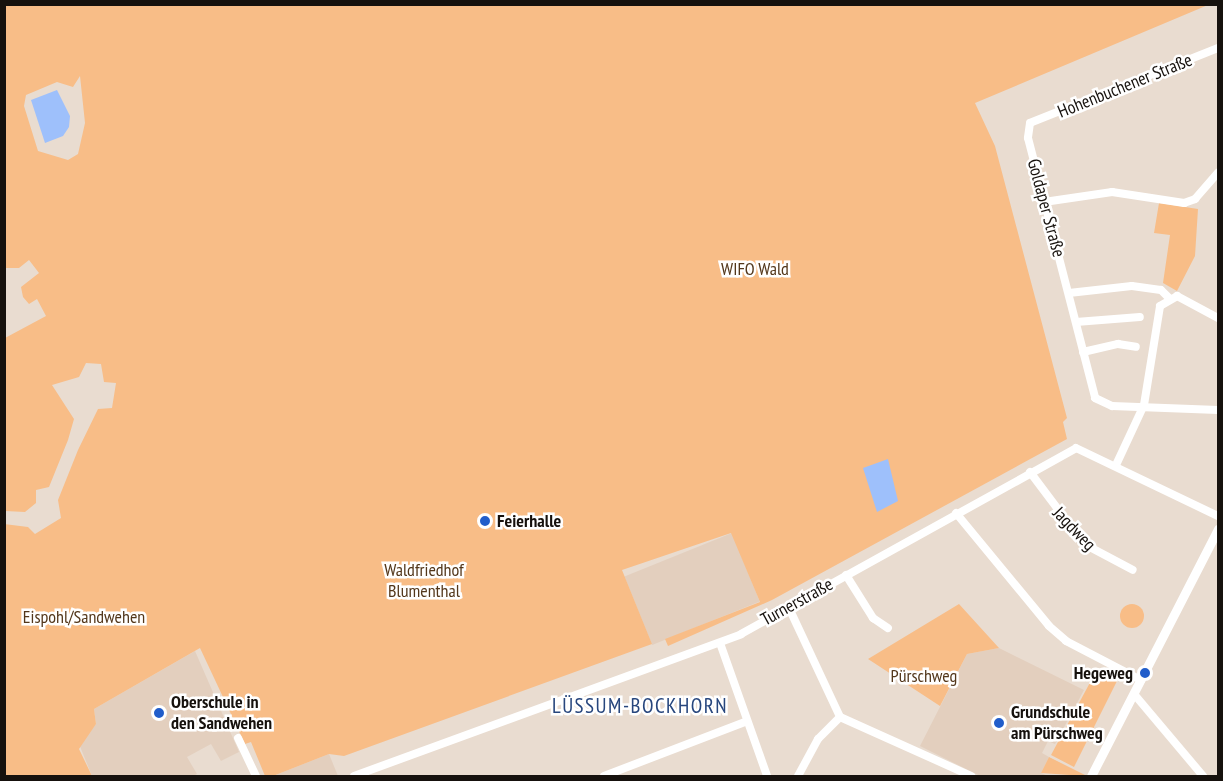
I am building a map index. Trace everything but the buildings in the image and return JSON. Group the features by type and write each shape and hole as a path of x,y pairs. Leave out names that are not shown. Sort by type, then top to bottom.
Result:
{"main road":[{"path":"1091,777 1218,529"}],"street":[{"name":"Hohenbuchener Straße","path":"1030,123 1218,48"},
{"name":"Goldaper Straße","path":"1030,123 1028,138 1095,398 1112,406 1144,405"},
{"path":"1044,202 1078,193 1114,192 1184,203 1195,200 1218,173"},
{"path":"1069,293 1132,286 1161,290 1170,299"},
{"path":"1116,465 1144,405 1158,310 1177,296 1218,318"},
{"path":"1076,322 1140,317"},
{"path":"1083,352 1118,344 1136,346"},
{"path":"1144,405 1218,410"},
{"name":"Turnerstraße","path":"354,777 720,643 789,608 1076,448 1116,465 1218,516"},
{"name":"Jagdweg","path":"1030,472 1084,544 1133,570"},
{"path":"956,513 1049,626 1066,641 1141,680"},
{"path":"846,575 873,618 888,628"},
{"path":"789,608 840,717 971,777"},
{"path":"720,643 767,777"},
{"path":"1134,693 1203,777"},
{"path":"798,777 818,739 840,717"},
{"path":"604,777 747,721"},
{"path":"238,738 256,777"}],"shaded area":[{"path":"732,533 760,602 652,645 624,576"},
{"name":"Grundschule am Pürschweg","path":"999,648 1084,690 1055,744 1048,741 1042,753 1049,757 1041,773 1048,776 980,776 920,746 967,654"},
{"name":"Oberschule in den Sandwehen","path":"195,651 239,752 221,761 211,744 187,757 197,774 193,776 92,776 79,744 96,724 94,709"},
{"path":"329,754 338,776 273,776"}],"green space":[{"name":"WIFO Wald","path":"5,5 1208,5 975,103 995,146 1067,418 1063,422 1067,439 772,600 668,646 665,639 760,602 731,533 622,570 652,644 344,756 329,754 273,776 265,776 251,742 245,744 200,648 94,709 96,724 79,749 92,776 5,776 4,524 28,527 35,534 61,518 58,500 78,450 98,409 112,408 116,383 104,382 101,364 86,363 79,377 52,385 74,419 68,440 49,487 36,490 36,503 25,512 5,511 5,338 46,316 37,299 29,304 23,297 21,287 39,273 29,260 19,268 5,268","holes":["80,76 85,123 78,154 68,160 38,151 24,106 26,95 57,82 73,87"]},
{"path":"1159,203 1198,209 1195,256 1177,291 1163,283 1170,235 1154,233"},
{"name":"Pürschweg","path":"959,604 999,648 967,654 940,706 868,659"},
{"path":"1132,604 1141,607 1144,616 1141,625 1132,628 1123,625 1120,616 1123,607"},
{"path":"1106,671 1119,677 1074,767 1051,755 1093,677 1101,681"},
{"path":"1049,757 1085,775 1041,773"}],"water":[{"path":"57,90 70,116 69,127 63,136 45,143 31,100"},
{"path":"888,459 898,501 877,512 863,468"}],"place":[{"name":"Feierhalle","path":"485,521"},
{"name":"Hegeweg","path":"1145,673"},
{"name":"Oberschule in den Sandwehen","path":"159,713"},
{"name":"Grundschule am Pürschweg","path":"999,723"}],"district":[{"name":"LÜSSUM-BOCKHORN","path":"640,706"}],"park label":[{"name":"Waldfriedhof Blumenthal","path":"424,581"},
{"name":"Eispohl/Sandwehen","path":"84,617"}]}
